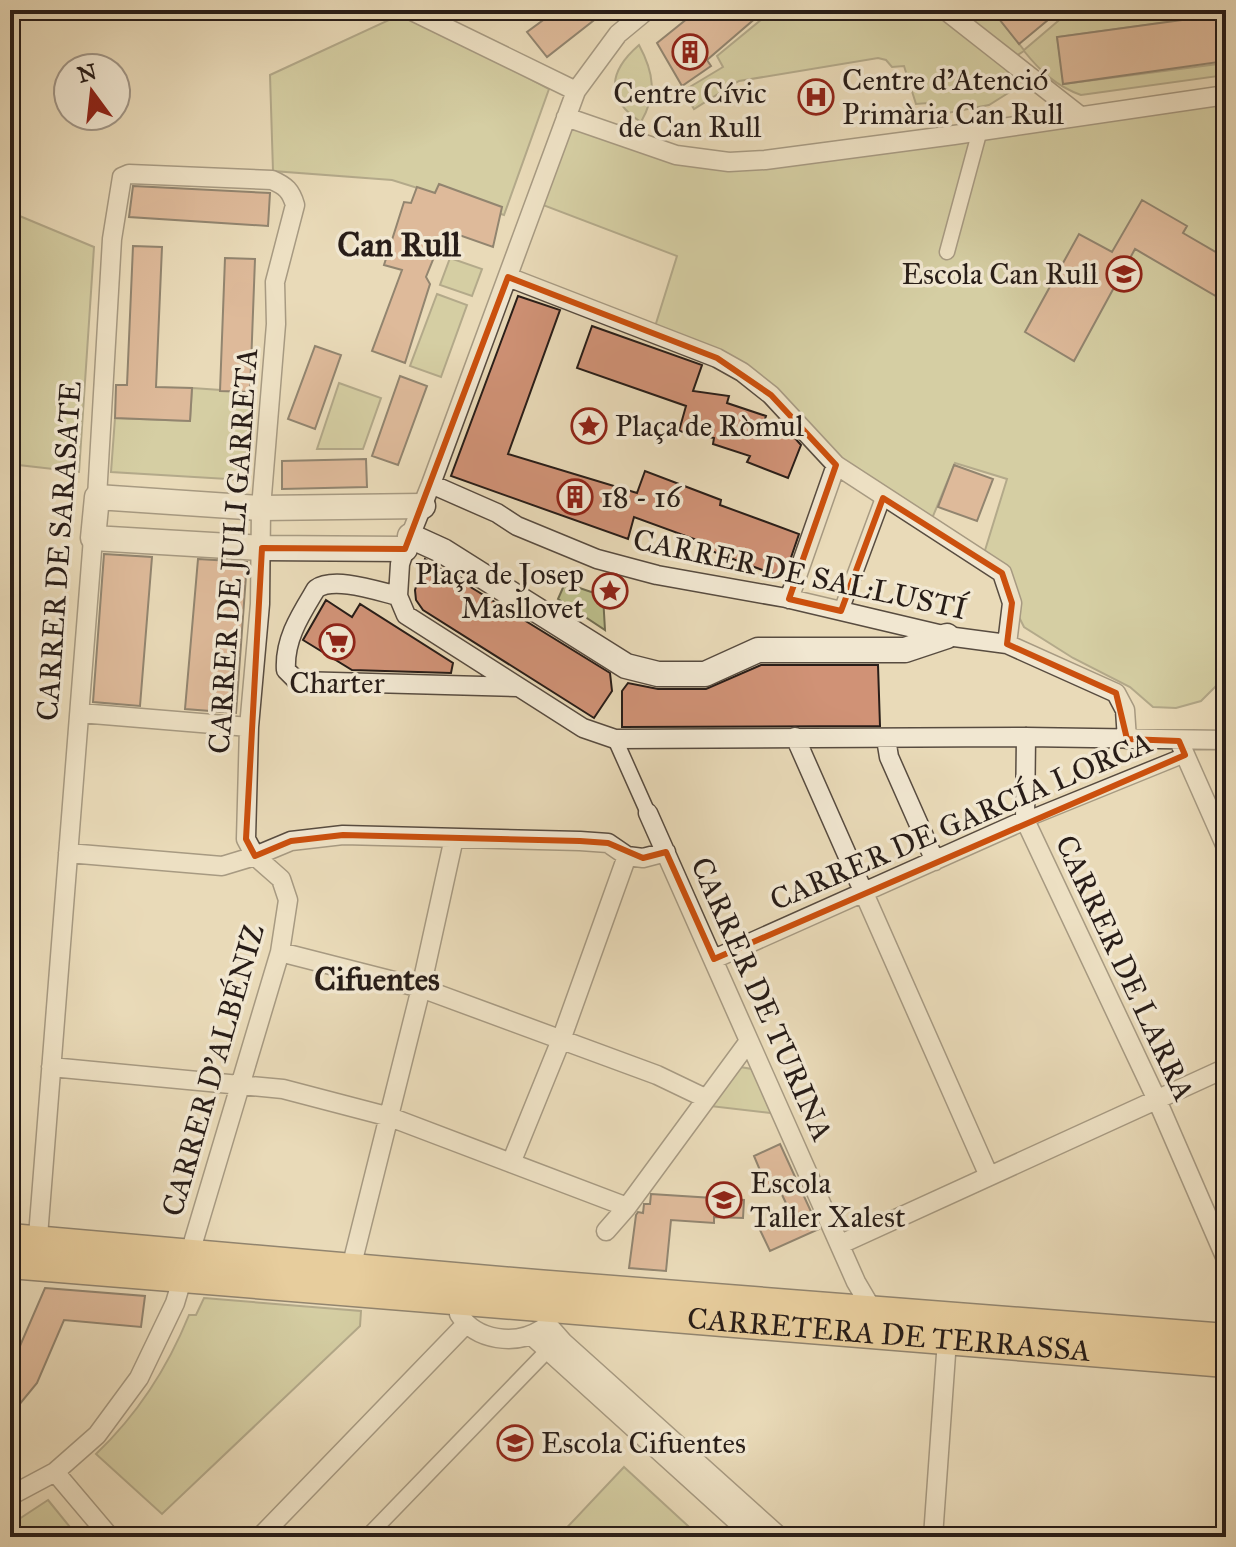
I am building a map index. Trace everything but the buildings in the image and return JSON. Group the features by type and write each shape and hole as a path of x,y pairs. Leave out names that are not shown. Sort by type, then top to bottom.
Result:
{"main road":[{"name":"CARRETERA DE TERRASSA","path":"23,1252 186,1267 547,1314 1226,1362"},
{"name":"CARRETERA DE TERRASSA","path":"23,1252 121,1273 186,1267 351,1268 465,1301"},
{"name":"CARRETERA DE TERRASSA","path":"547,1314 837,1308 1226,1339"}],"street":[{"path":"410,10 576,91"},
{"path":"647,10 618,34 576,91 407,542 400,564 399,600 406,615 583,728 615,739 1026,737 1127,739 1182,748 1226,740"},
{"path":"950,12 1079,115"},
{"path":"566,117 676,155 729,162 765,160 1226,95"},
{"path":"947,252 980,130"},
{"name":"CARRER DE JULI GARRETA","path":"122,177 129,174 272,180 292,193 295,205 275,282 276,324 261,508 262,548 249,727 246,839 255,856"},
{"name":"CARRER DE SARASATE","path":"23,1252 51,1067 97,497 112,239 122,177"},
{"path":"508,277 729,365 771,395 836,465 1002,573 1012,603 1007,644"},
{"path":"789,599 836,465"},
{"path":"97,497 261,508 427,495"},
{"name":"CARRER DE SAL·LUSTÍ","path":"427,495 497,513 517,526 597,559 657,575 789,599 947,636 1007,644 1116,693 1125,710 1127,739"},
{"path":"841,611 883,498"},
{"path":"93,538 262,548 407,542 443,551 626,666 658,674 705,674 758,650 905,650 947,636"},
{"path":"399,600 335,583 323,584 316,589 289,640 285,653 286,670 297,681 520,687"},
{"path":"80,713 249,727"},
{"path":"795,737 989,1176"},
{"name":"CARRER DE LARRA","path":"1026,737 1025,820 1157,1100 1226,1259"},
{"name":"CARRER DE TURINA","path":"615,739 856,1282 873,1311"},
{"path":"886,739 889,757 935,861"},
{"path":"1182,748 1226,847"},
{"name":"CARRER DE GARCÍA LORCA","path":"714,959 1182,748"},
{"path":"68,853 222,866 291,841 343,835 608,843 627,856 643,858 666,852"},
{"path":"351,1268 421,988 454,838"},
{"name":"CARRER D'ALBÉNIZ","path":"10,1496 55,1472 97,1435 139,1378 175,1303 280,952 288,900 281,879 255,856"},
{"path":"511,1163 561,1040 627,856"},
{"path":"280,952 421,988 657,1075 705,1098"},
{"path":"606,1231 749,1041"},
{"path":"51,1067 283,1089 390,1117 627,1207"},
{"path":"841,1244 1226,1068"},
{"path":"837,1308 856,1282"},
{"path":"260,1537 465,1301"},
{"path":"367,1537 547,1351 547,1314"},
{"path":"547,1314 563,1342 780,1537"},
{"path":"933,1537 947,1340"},
{"path":"547,1351 754,1537"},
{"path":"55,1472 110,1537"}],"highlighted area":[{"path":"508,277 717,358 771,395 836,465 789,599 841,611 883,498 1002,573 1012,603 1007,644 1116,693 1127,739 1179,741 1185,755 714,959 666,852 643,858 608,843 343,835 291,841 255,856 246,839 262,548 405,549"}],"green space":[{"path":"773,10 938,10 1006,69 1014,82 1013,90 989,105 937,115 928,103 916,104 904,66 892,67 886,60 878,58 739,81 694,109 683,91 723,67 717,56"},
{"path":"970,10 992,10 1024,50 1071,10 1226,10 1226,14 1057,37 1064,84 1226,63 1226,75 1081,95 1049,77 1024,51 1016,56 960,18"},
{"path":"406,12 549,89 504,215 392,180 273,171 270,75"},
{"path":"639,45 652,84 650,102 641,122 621,104 615,84 621,65"},
{"path":"1226,95 1226,676 1201,701 1176,708 1153,707 1130,687 1073,658 1024,627 1012,603 982,560 1007,479 955,463 931,521 883,498 771,395 653,333 677,256 535,202 566,117 730,162"},
{"path":"10,212 94,247 79,472 10,464"},
{"path":"450,258 482,269 472,296 440,285"},
{"path":"437,294 467,305 441,377 410,366"},
{"path":"339,383 381,398 363,449 317,449"},
{"path":"192,388 250,392 244,480 111,472 115,418 190,421"},
{"path":"565,583 603,596 605,630 558,599"},
{"path":"740,1067 752,1069 771,1113 710,1106"},
{"path":"204,1298 361,1311 360,1326 162,1514 96,1454 125,1423 150,1389 189,1315 196,1315"},
{"path":"624,1467 700,1537 558,1537"},
{"path":"48,1500 78,1537 10,1537 10,1525"}],"place":[{"name":"Centre Cívic de Can Rull","path":"690,52"},
{"name":"Centre d'Atenció Primària Can Rull","path":"816,97"},
{"name":"Escola Can Rull","path":"1124,274"},
{"name":"Plaça de Ròmul","path":"589,426"},
{"name":"18 - 16","path":"575,497"},
{"name":"Plaça de Josep Masllovet","path":"610,591"},
{"name":"Charter","path":"337,642"},
{"name":"Escola Taller Xalest","path":"724,1200"},
{"name":"Escola Cifuentes","path":"515,1443"}],"district":[{"name":"Can Rull","path":"399,244"},
{"name":"Cifuentes","path":"377,979"}]}
